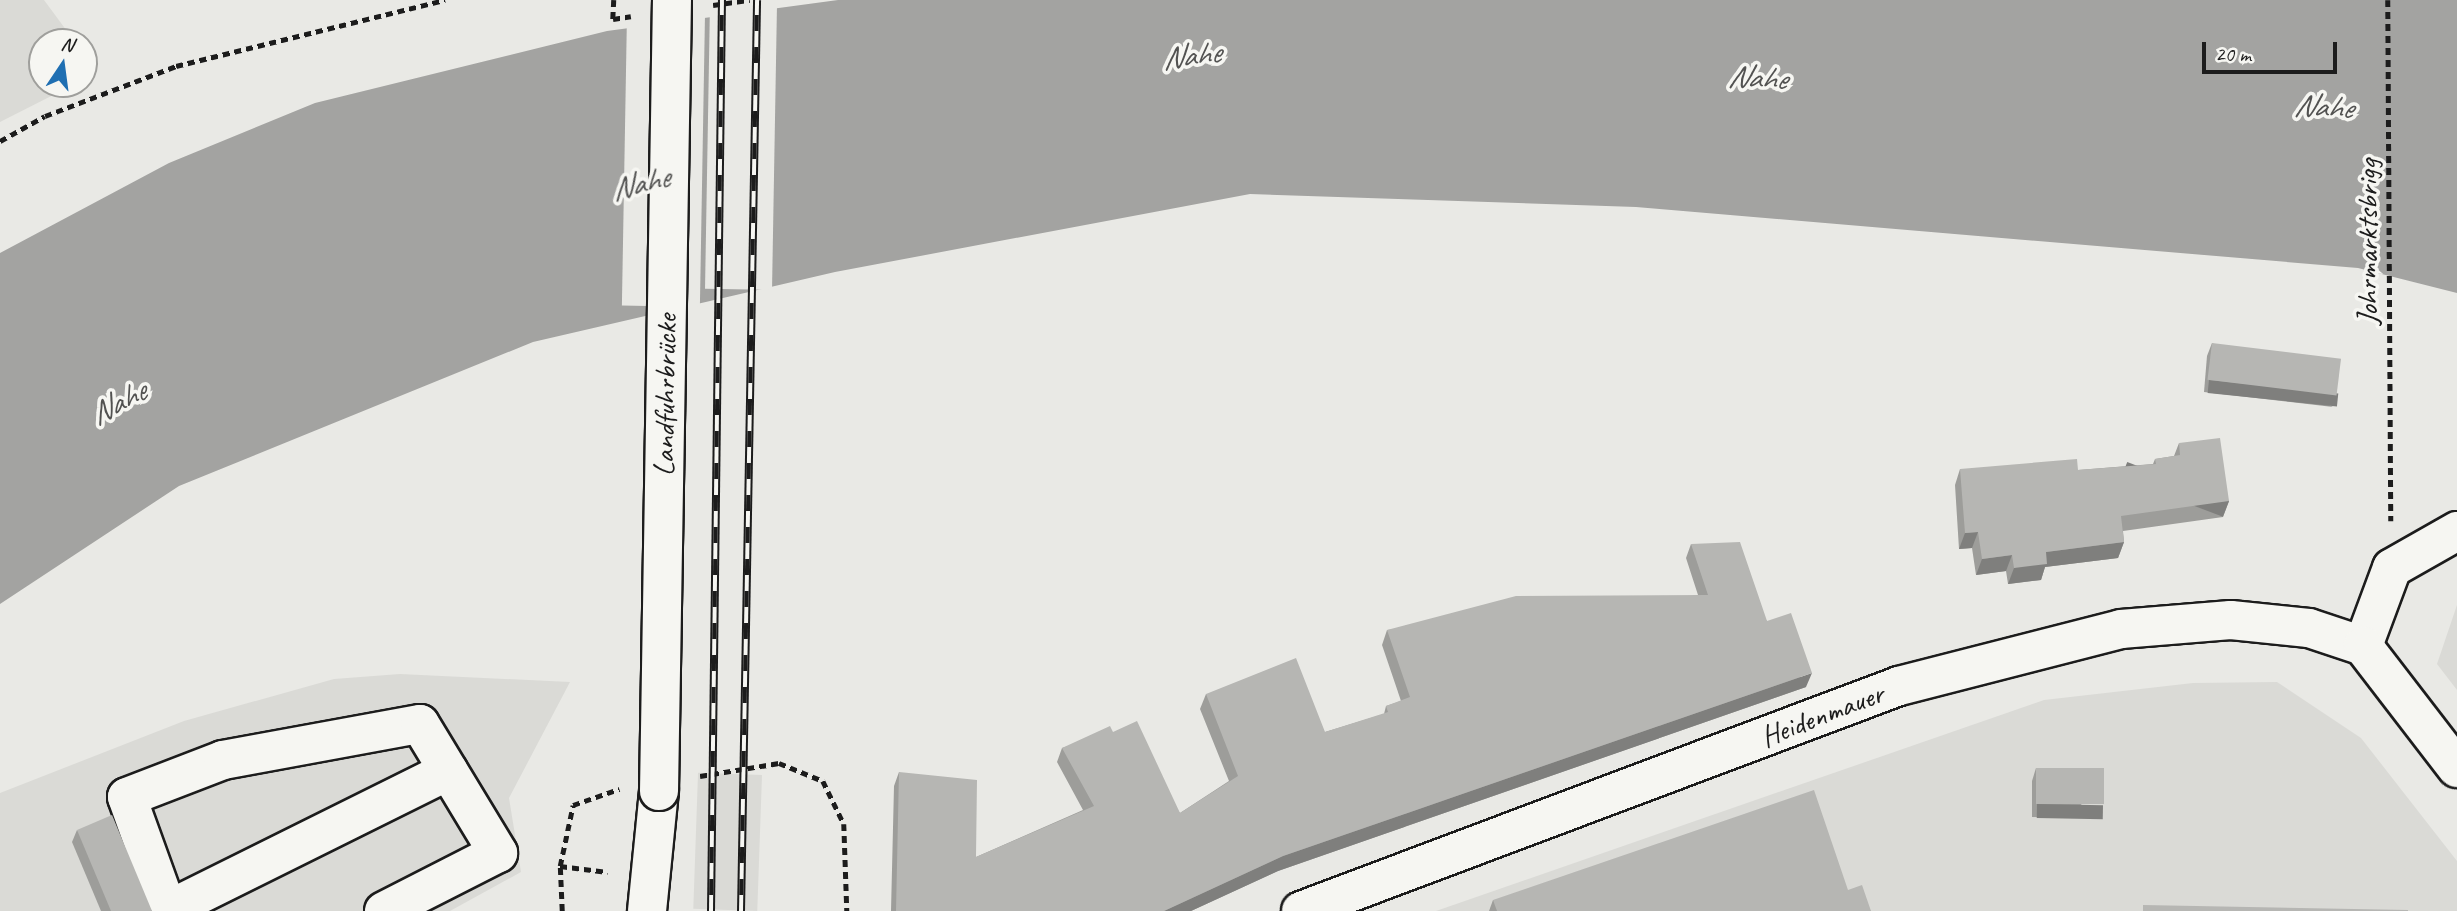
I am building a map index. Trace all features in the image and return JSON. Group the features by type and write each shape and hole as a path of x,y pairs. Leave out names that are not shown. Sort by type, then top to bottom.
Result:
{"street":[{"name":"Landfuhrbrücke","path":"648,911 658,786 672,0"},
{"path":"2457,531 2392,568 2363,646 2457,768"},
{"name":"Heidenmauer","path":"1301,911 1899,686 2121,629 2231,620 2309,628 2363,646"},
{"path":"384,911 498,853 420,724 223,760 127,797 168,911 448,771"}],"path":[{"path":"0,141 45,116 176,66 445,0"},
{"name":"Johrmarktsbrigg","path":"2388,0 2388,399 2392,568"},
{"path":"562,911 560,866 573,805 779,763 823,781 844,824 847,911"}],"shaded area":[{"path":"0,0 44,0 65,28 28,28 28,98 47,98 0,122"},
{"path":"2457,605 2457,690 2437,664"},
{"path":"400,674 570,682 509,798 521,872 450,911 0,911 0,793 184,721 334,679"},
{"path":"2277,682 2361,738 2457,861 2457,911 1436,911 2044,700 2193,683"},
{"path":"698,773 762,775 757,911 693,909"}],"water":[{"name":"Nahe","path":"838,0 2457,0 2457,293 2358,268 1636,207 1250,194 835,272 533,342 179,486 0,604 0,253 169,163 315,103 607,31"}],"pier":[{"path":"710,3 777,4 772,290 705,289"},
{"path":"627,13 705,14 700,307 622,306"}],"building":[{"path":"2212,343 2341,359 2337,396 2207,380"},
{"path":"2220,438 2229,501 2121,516 2124,542 2046,552 2047,564 2014,568 2012,555 1982,559 1978,532 1965,533 1960,469 2077,459 2078,470 2156,464 2155,459 2180,455 2179,443"},
{"path":"1740,542 1767,621 1791,613 1812,673 1283,856 1164,911 896,911 899,772 977,780 976,857 1094,806 1062,748 1110,726 1113,732 1137,721 1180,813 1238,776 1206,694 1296,658 1325,732 1388,712 1386,706 1410,697 1387,630 1516,596 1708,595 1691,544"},
{"path":"2036,768 2104,768 2104,804 2036,804"},
{"path":"1814,790 1848,890 1862,885 1871,911 1497,911 1493,900"},
{"path":"112,815 152,911 111,911 77,830"},
{"path":"2143,905 2408,910 2408,911 2143,911"}],"railway":[{"path":"711,911 722,0"},
{"path":"741,911 757,0"}]}
